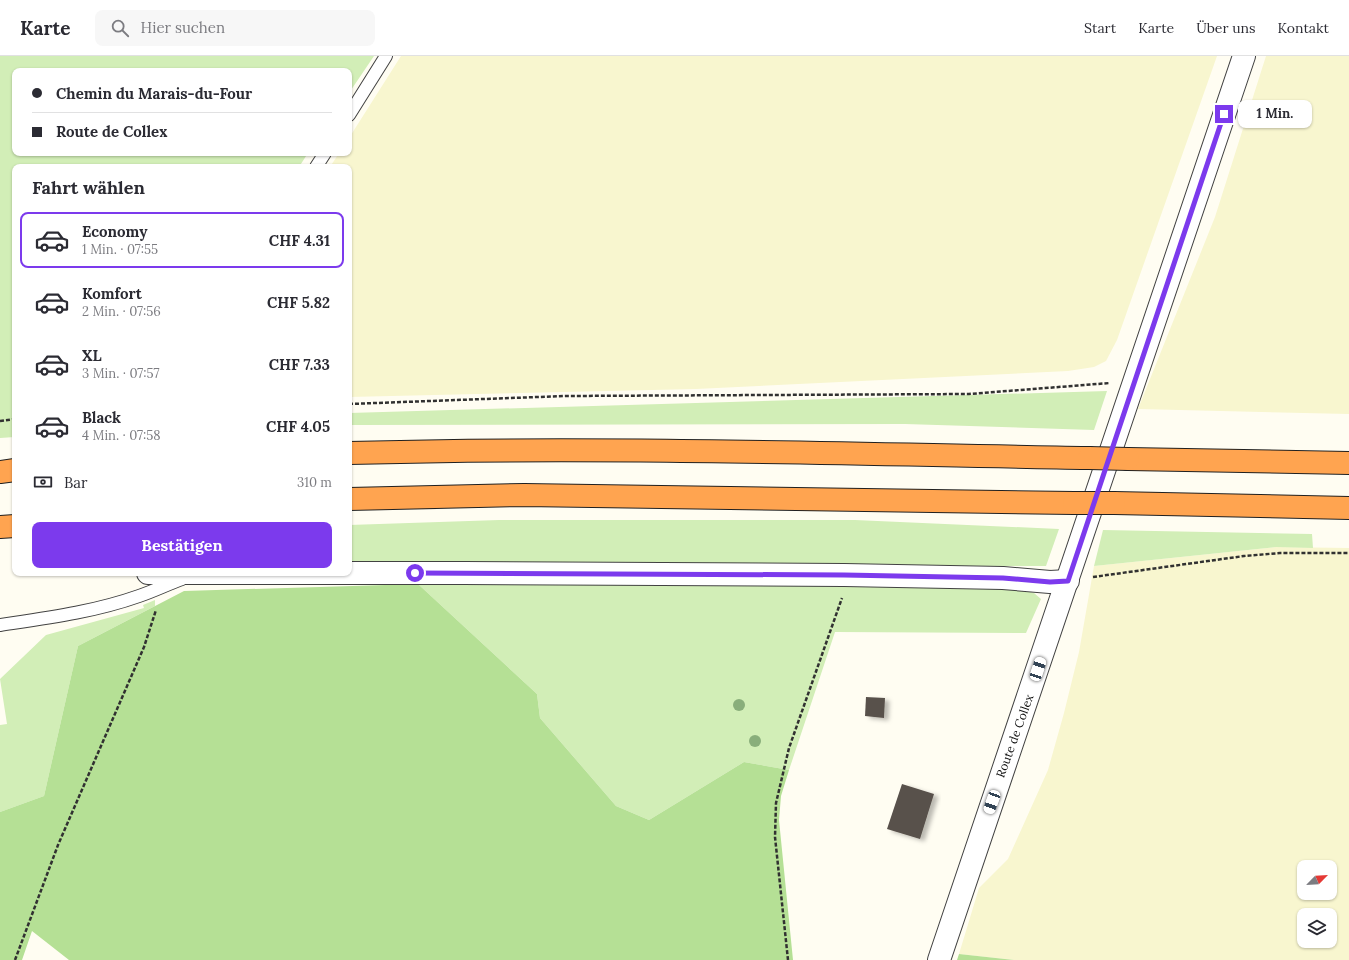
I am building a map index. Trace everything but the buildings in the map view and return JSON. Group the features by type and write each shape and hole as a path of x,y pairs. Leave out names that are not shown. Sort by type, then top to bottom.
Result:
{"highway":[{"path":"352,453 525,450 657,451 1349,463"},
{"path":"0,472 12,470"},
{"path":"352,499 524,495 1349,508"},
{"path":"0,527 12,526"}],"street":[{"name":"Route de Collex","path":"939,960 1244,56"},
{"path":"352,573 463,572 844,575 1003,578 1050,582 1068,581"},
{"path":"151,578 172,576"}],"lane":[{"path":"352,109 386,56"},
{"path":"0,625 68,615 140,596 151,578"}],"path":[{"path":"352,404 565,396 969,394 1117,382 1132,387"},
{"path":"0,420 12,419"},
{"path":"1068,581 1112,573 1244,556 1280,553 1349,553"},
{"path":"788,960 775,837 776,803 789,748 826,640 844,593 840,588 844,575"},
{"path":"15,960 58,845 144,647 159,599 151,578"}],"shaded area":[{"path":"401,56 1217,56 1117,340 1106,361 1094,367 1068,371 696,389 352,397 352,164 332,164 337,156 352,156 352,133"},
{"path":"1266,56 1349,56 1349,414 1138,409 1215,217"},
{"path":"1276,547 1349,548 1349,960 1014,960 959,954 979,888 1008,859 1048,770 1079,652 1094,566"}],"green space":[{"path":"0,56 374,56 352,89 352,68 12,68 12,156 306,156 301,164 12,164 12,437 0,438"},
{"path":"1107,391 1094,430 905,424 352,425 352,413"},
{"path":"499,520 855,520 1059,529 1046,566 352,564 352,525"},
{"path":"1103,530 1312,534 1313,548 1276,547 1094,566"},
{"path":"418,584 1013,587 1034,593 1041,599 1026,633 835,632 789,770 744,762 649,820 616,806 540,718 537,694"},
{"path":"418,584 537,694 540,718 616,806 649,820 744,762 789,770 781,796 779,820 793,960 69,960 32,931 22,960 0,960 0,812 44,796 78,646 184,591"},
{"path":"155,600 155,606 78,646 44,796 0,812 0,725 7,724 0,679 46,635 144,608 143,605"},
{"path":"959,954 1014,960 957,960"}],"route":[{"path":"415,573 463,572 844,575 1003,578 1050,582 1068,581 1224,114"}]}
